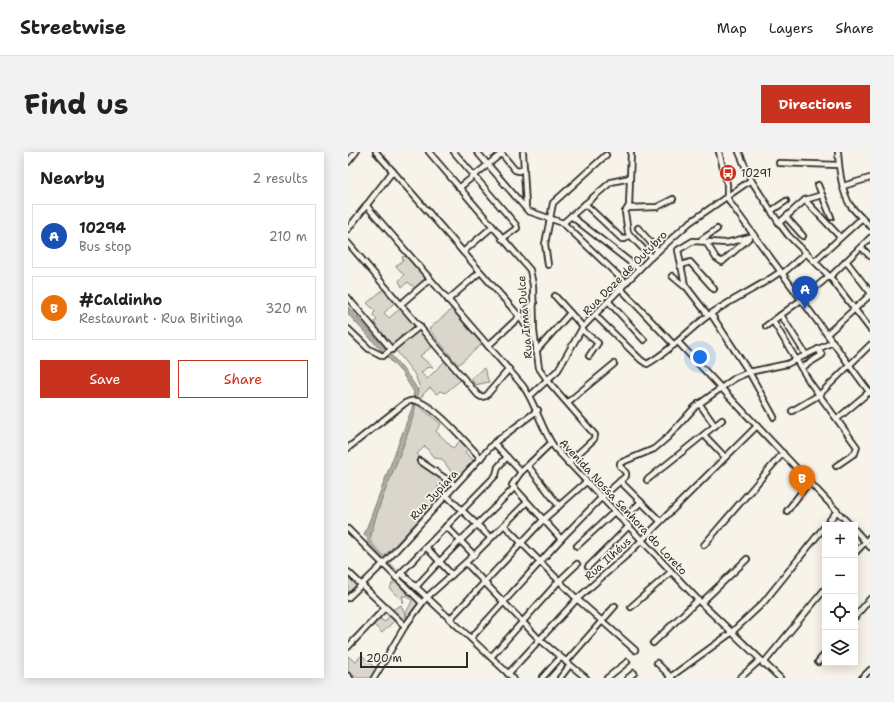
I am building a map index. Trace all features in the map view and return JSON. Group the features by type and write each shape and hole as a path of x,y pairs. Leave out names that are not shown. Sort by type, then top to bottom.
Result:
{"street":[{"path":"348,162 356,152"},
{"path":"376,152 519,316 536,339"},
{"name":"Rua Irmã Dulce","path":"429,152 530,270 534,303 536,351 539,368 548,381 568,402 595,435 594,439 568,463"},
{"path":"454,152 516,225 517,228 502,239"},
{"path":"477,152 528,211 563,223 626,283"},
{"path":"523,152 526,208"},
{"path":"630,152 628,208 625,212 627,230 651,257"},
{"path":"719,152 727,184 727,197 734,209 751,236 781,273 833,342 849,366 870,392 837,419"},
{"path":"739,152 751,180 779,223 788,235 830,277 870,329"},
{"path":"838,152 843,186 850,204 870,226"},
{"path":"459,188 488,166 500,153 515,170 519,171 524,168"},
{"path":"548,265 545,253 549,218 555,200 606,155"},
{"path":"779,163 839,165"},
{"path":"348,229 393,171"},
{"path":"563,223 611,182 630,178"},
{"path":"843,186 870,178"},
{"name":"Rua Doze de Outubro","path":"530,396 548,381 558,370 583,328 651,257 689,223 751,180"},
{"path":"818,185 831,217"},
{"path":"779,223 805,200 822,195"},
{"path":"628,208 657,207 673,199"},
{"path":"805,200 840,237"},
{"path":"771,211 786,201"},
{"path":"585,204 622,239 625,239 630,235"},
{"name":"Avenida Nossa Senhora do Loreto","path":"366,205 509,369 530,396 538,410 551,443 568,463 699,602 780,678"},
{"path":"571,216 639,269"},
{"path":"786,217 803,236"},
{"path":"815,261 862,218"},
{"path":"463,252 492,227"},
{"path":"638,228 658,251"},
{"path":"686,287 680,266 678,250 689,242 701,240 717,228"},
{"path":"701,240 706,242 726,243 751,236"},
{"path":"706,242 719,261 723,261 751,236"},
{"path":"766,326 830,277 870,238"},
{"path":"348,244 478,395 481,397 486,396 509,369"},
{"path":"861,247 870,256"},
{"path":"596,316 644,363 648,364 676,344 710,315 781,273 806,253"},
{"path":"846,261 870,292"},
{"path":"680,266 690,262 714,289"},
{"path":"448,300 480,272"},
{"path":"672,276 686,287 710,315 749,372 774,417"},
{"path":"401,304 430,279"},
{"path":"621,289 721,387 847,522"},
{"path":"555,296 598,343 589,356"},
{"path":"827,334 870,296"},
{"path":"348,298 389,353"},
{"path":"609,302 644,340"},
{"path":"488,346 534,303"},
{"path":"536,351 570,313"},
{"path":"781,315 806,355"},
{"path":"773,321 819,395 854,442 857,450 836,466"},
{"path":"348,329 377,355 389,353 420,326"},
{"path":"471,638 560,539 601,498 626,476 620,466 620,463 654,449 668,437 699,403 721,387 749,372 787,364 833,342"},
{"path":"792,411 819,395 870,345"},
{"path":"801,368 822,355 818,348"},
{"path":"568,402 614,364"},
{"path":"348,448 405,403 412,400 420,402 444,420 481,458"},
{"path":"699,403 715,426"},
{"name":"Rua Jupiara","path":"348,598 385,562 494,443 538,410"},
{"path":"647,480 722,420"},
{"name":"Rua Ilhéus","path":"508,674 577,599 642,541 660,521 757,426"},
{"path":"704,435 725,457"},
{"path":"494,443 521,472"},
{"path":"551,443 521,472 513,483 514,488 560,539"},
{"path":"704,545 783,453"},
{"path":"399,575 496,475 498,467 507,457"},
{"path":"420,461 455,485"},
{"path":"528,466 558,506"},
{"path":"620,481 660,521"},
{"path":"787,511 810,481"},
{"path":"450,619 543,520 586,482"},
{"path":"416,586 438,561 478,525 514,488"},
{"path":"446,495 491,538"},
{"path":"374,678 405,626 425,600 452,574 466,563 527,502"},
{"path":"622,520 641,502"},
{"path":"828,522 837,511"},
{"path":"577,546 614,512"},
{"path":"504,525 577,599 635,650"},
{"path":"446,526 474,555"},
{"path":"588,566 628,527"},
{"path":"348,529 425,600 450,619 513,678"},
{"path":"657,663 671,678 731,633 763,603 822,529"},
{"path":"858,533 870,547"},
{"path":"858,549 870,537"},
{"path":"426,547 452,574"},
{"path":"653,642 747,559"},
{"path":"466,563 539,640 586,678"},
{"path":"491,657 522,621 577,564"},
{"path":"348,572 405,626"},
{"path":"631,607 671,572"},
{"path":"399,575 416,586 425,600"},
{"path":"740,678 762,662 822,593"},
{"path":"858,614 870,600"},
{"path":"560,678 568,664 615,606"},
{"path":"348,647 385,608"},
{"path":"818,662 822,657"},
{"path":"542,678 560,658"},
{"path":"607,678 627,662"},
{"path":"862,678 870,670"},
{"path":"628,678 634,673"}],"shaded area":[{"path":"408,255 428,278 415,288 408,282 402,287 399,281 404,275 396,266 403,260 402,257"},
{"path":"385,288 396,301 384,313 389,318 402,307 416,324 404,337 401,335 399,342 392,348 372,324 377,320 373,315 375,311 367,303"},
{"path":"348,307 408,375 418,392 409,430 381,503 370,540 364,535 412,408 414,392 402,373 348,314"},
{"path":"453,308 483,343 458,365 429,329"},
{"path":"419,328 434,345 420,356 433,367 426,368 421,373 427,379 446,360 462,379 445,393 440,391 437,394 430,388 419,400 417,398 417,390 420,388 415,375 395,349"},
{"path":"484,368 489,382 475,385 471,378"},
{"path":"415,403 441,424 436,431 453,448 460,441 469,449 465,452 474,461 457,480 442,459 434,458 425,446 417,454 443,480 438,486 437,500 381,560 370,540 373,524"},
{"path":"348,574 358,584 348,593"},
{"path":"392,583 398,583 406,593 419,603 408,619 406,613 412,601 407,596 402,596 404,603 390,589"},
{"path":"401,605 407,619 404,624 392,610"},
{"path":"384,610 380,619 385,622 390,615 395,620 382,633 372,623"},
{"path":"362,655 377,670 372,678 357,678 348,671 348,656 355,662"}],"waterway":[{"path":"368,533 369,542 395,570"}],"place":[{"name":"10291","path":"728,173"},
{"name":"10294","path":"805,309"},
{"name":"#Caldinho","path":"802,498"}]}
